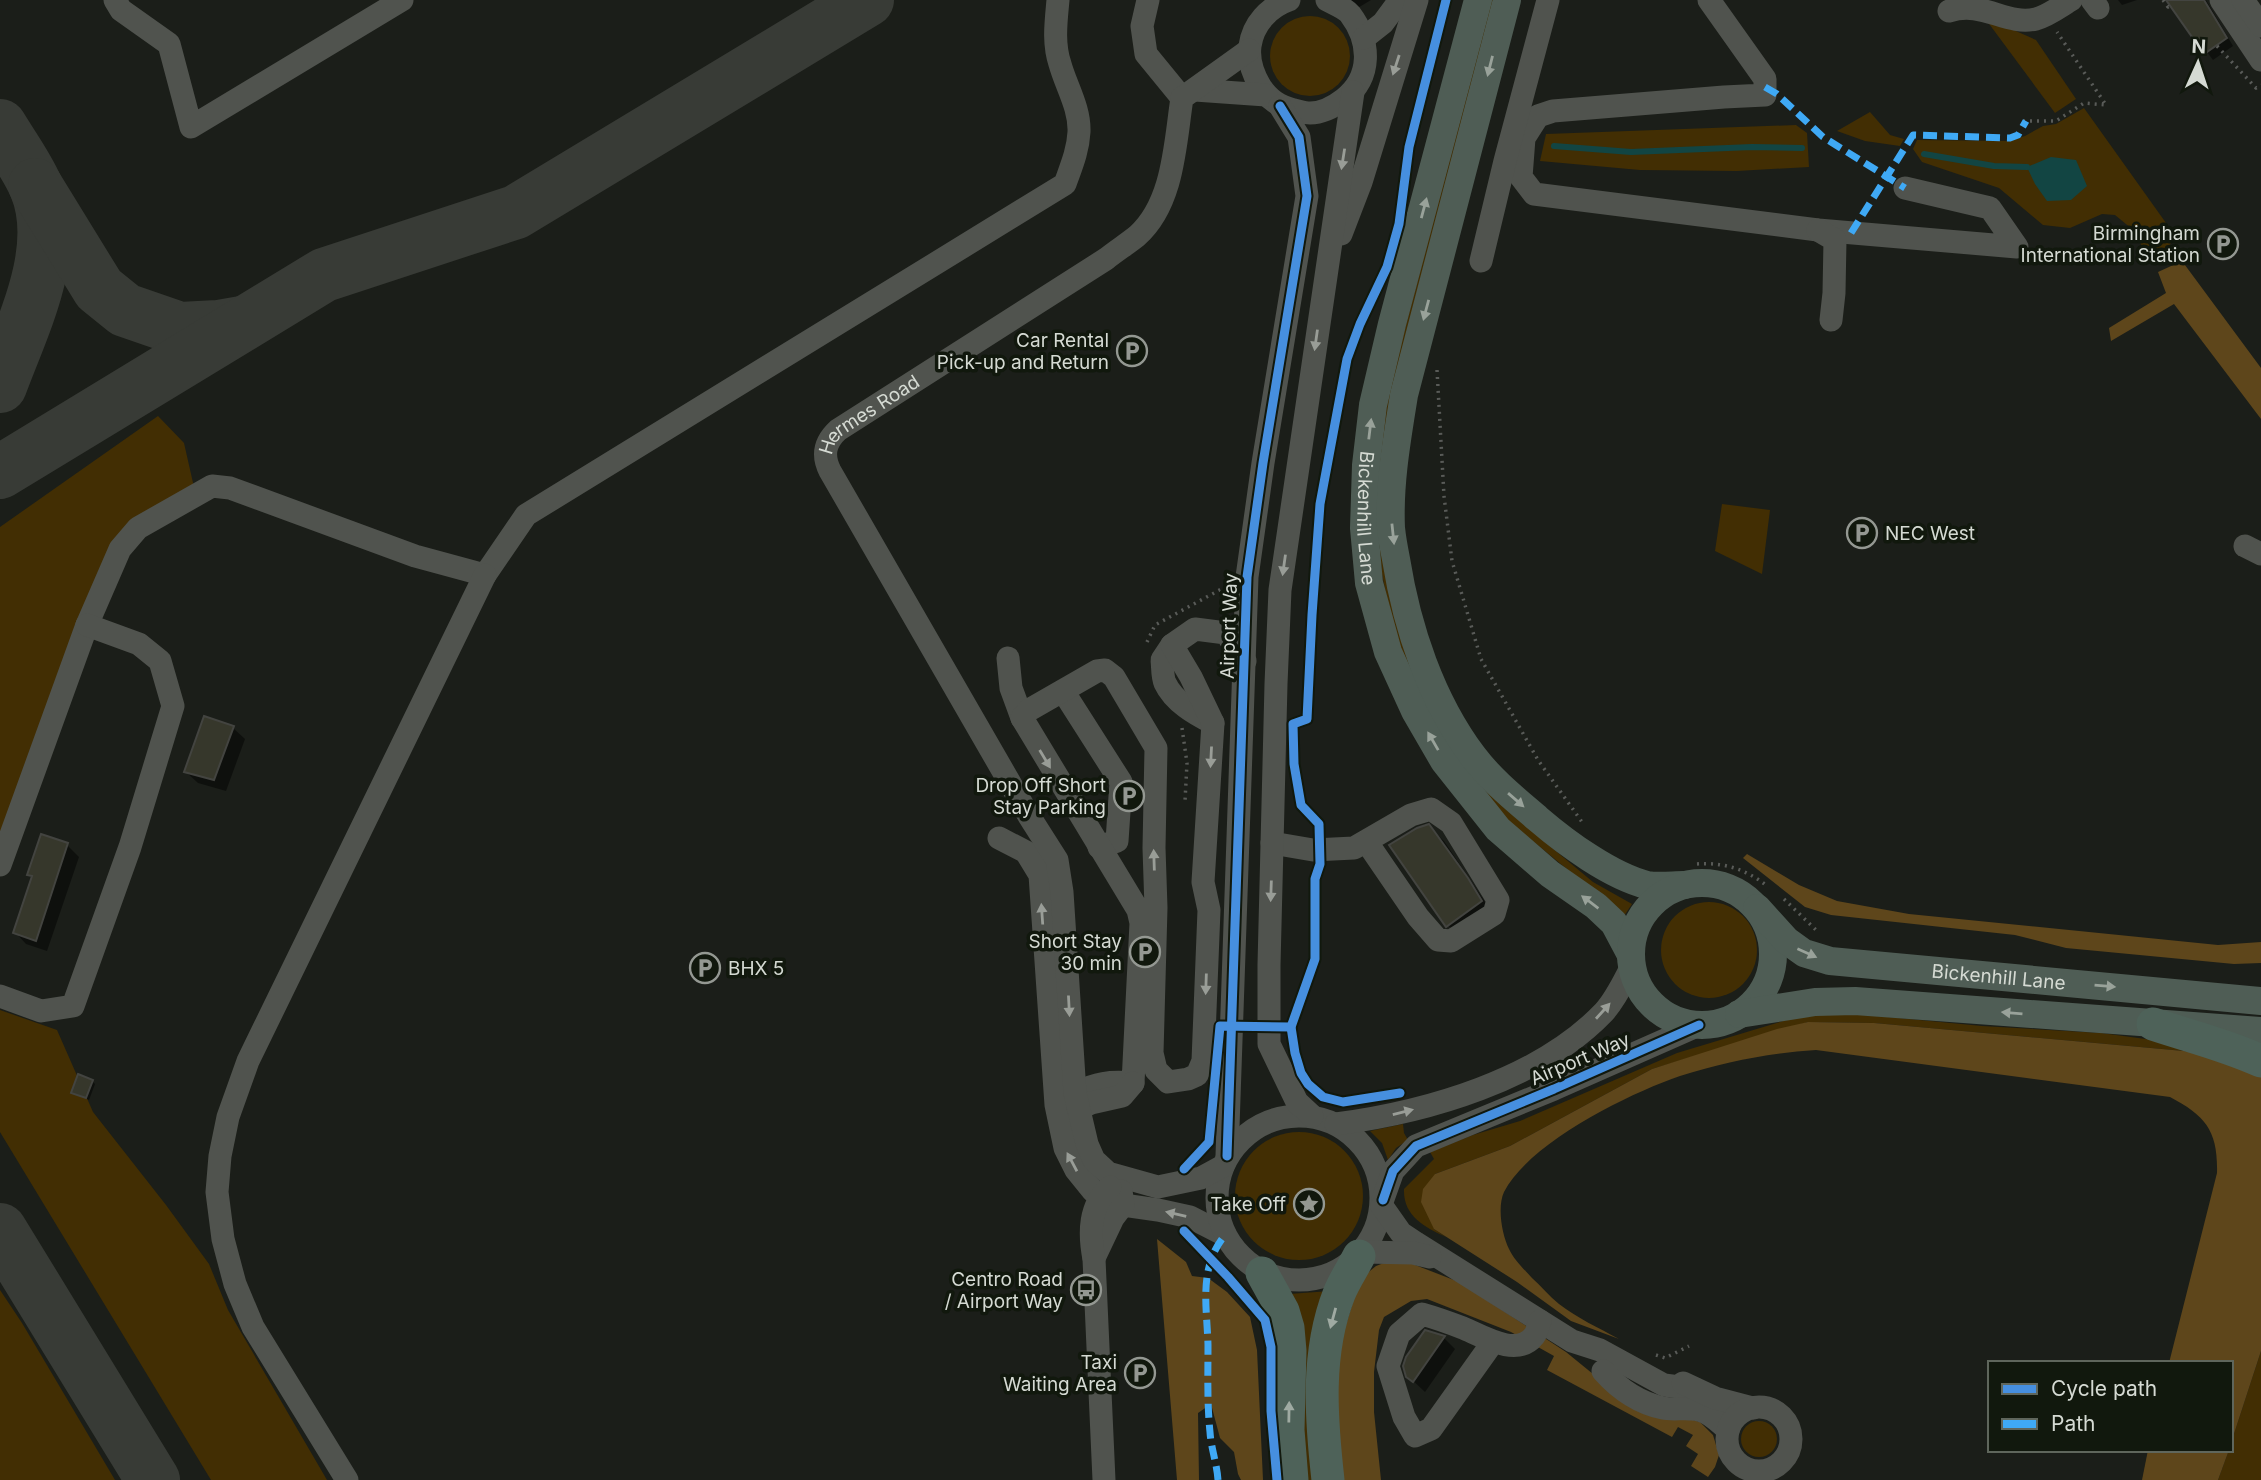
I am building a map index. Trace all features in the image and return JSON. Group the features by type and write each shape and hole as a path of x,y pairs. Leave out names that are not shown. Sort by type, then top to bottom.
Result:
{"highway":[{"path":"2153,1024 2221,1044 2261,1061"},
{"path":"1328,1480 1322,1422 1324,1357 1339,1293 1361,1254"},
{"path":"1262,1273 1283,1311 1289,1328 1288,1430 1292,1480"}],"main road":[{"name":"Bickenhill Lane","path":"1478,0 1373,405 1366,464 1364,528 1369,583 1388,652 1415,711 1444,761 1498,829 1550,874 1596,906 1614,923 1631,961"},
{"name":"Bickenhill Lane","path":"1507,0 1404,395 1394,462 1391,529 1400,582 1411,628 1426,670 1446,711 1474,758 1509,794 1576,849 1622,875 1648,885 1690,875"},
{"path":"1690,875 1704,883 1724,887 1742,895 1756,908 1768,926 1773,945 1772,965 1766,985 1755,1002 1740,1014 1720,1023 1699,1025 1680,1022 1663,1013 1648,1000 1638,984 1631,961 1633,936 1640,919 1652,904 1690,875"},
{"name":"Bickenhill Lane","path":"1756,908 1786,940 1804,953 1830,961 2261,1001"},
{"name":"Bickenhill Lane","path":"1740,1014 1815,1002 1855,1001 2261,1031"}],"street":[{"path":"116,0 121,10 169,44 191,127 402,0"},
{"path":"347,1480 253,1327 235,1284 223,1239 217,1192 220,1156 228,1117 248,1060 485,575 526,515 1065,184 1075,157 1079,130 1075,107 1059,63 1055,32 1058,0"},
{"path":"1148,0 1142,26 1146,54 1189,94 1273,101 1310,113 1334,107 1353,92 1361,79 1366,60 1364,38 1348,12 1327,0"},
{"path":"1189,94 1249,50 1260,10 1289,0"},
{"path":"1364,38 1383,23 1400,0"},
{"path":"1325,273 1361,183 1417,0"},
{"path":"1482,261 1548,0"},
{"path":"1709,0 1765,79 1765,95 1553,111 1538,116 1524,138 1521,177 1534,194 1818,230 2017,247 1990,208 1905,188"},
{"path":"1949,11 1969,3 2020,19 2036,19 2071,0"},
{"path":"2221,0 2261,60"},
{"path":"2243,0 2261,26"},
{"name":"Airport Way","path":"1225,1161 1247,577 1307,196 1298,137 1252,72 1249,50"},
{"path":"1312,1116 1297,1102 1269,1044 1276,684 1280,590 1353,92"},
{"name":"Hermes Road","path":"1078,1107 1062,892 1057,860 830,471 825,452 827,443 838,430 1106,259 1139,235 1167,188 1189,94"},
{"path":"1818,230 1835,240 1835,293 1831,320"},
{"path":"0,864 87,625 120,549 138,528 212,486 230,488 415,556 485,575"},
{"path":"0,996 41,1011 73,1006 130,847 173,706 160,660 139,644 87,625"},
{"path":"1225,1161 1218,1180 1216,1200 1225,1235 1239,1256 1262,1273 1295,1281 1316,1280 1334,1274 1361,1254 1377,1228 1382,1203 1376,1166 1360,1141 1336,1124 1312,1116 1293,1115 1272,1120 1247,1134 1225,1161 1201,1178 1158,1187 1108,1173 1094,1160 1078,1107 1095,1084 1115,1082 1127,1089 1143,1089 1188,1079 1196,1075 1203,1061 1209,910 1203,882 1213,723 1172,645 1195,629 1226,633 1245,661"},
{"path":"1008,658 1011,688 1022,718 1100,847 1147,909"},
{"path":"1022,718 1029,710 1097,671 1105,670 1114,677 1156,748 1154,848 1147,909 1152,1053 1156,1070 1168,1082"},
{"path":"1063,691 1121,782 1117,841 1100,847"},
{"path":"1272,843 1313,850 1354,848 1366,841 1410,816 1431,809 1451,823 1497,900 1494,914 1451,941 1438,940 1418,917 1366,841"},
{"path":"999,838 1026,852 1040,875 1055,1105 1065,1148 1076,1170 1093,1191 1123,1205 1190,1217 1225,1235"},
{"path":"1127,1089 1141,923 1147,909"},
{"name":"Airport Way","path":"1336,1124 1402,1113 1480,1089 1522,1069 1567,1044 1606,1011 1631,961"},
{"name":"Airport Way","path":"1382,1203 1393,1171 1416,1146 1554,1090 1699,1025"},
{"path":"1104,1480 1094,1259 1089,1235 1101,1195 1120,1177"},
{"path":"1094,1259 1109,1226 1123,1205 1120,1177"},
{"path":"1382,1203 1402,1233 1602,1361 1615,1384 1644,1402 1665,1409 1695,1399 1724,1401 1775,1412 1783,1419 1791,1438 1782,1462 1766,1471 1747,1469 1737,1463 1730,1455 1727,1443 1728,1430 1737,1416 1753,1408"},
{"path":"1361,1254 1413,1253 1443,1260"},
{"path":"1493,1342 1431,1429 1415,1436 1404,1417 1388,1366 1399,1334 1422,1314 1507,1345 1524,1343 1535,1336 1540,1321"},
{"path":"1602,1361 1622,1354 1645,1362 1695,1399 1728,1430"}],"path":[{"path":"2163,0 2168,7 2170,5"},
{"path":"2023,121 2056,121 2084,103 2106,105 2054,27"},
{"path":"2217,46 2256,88 2261,85"},
{"path":"1437,360 1444,496 1452,561 1481,659 1538,760 1589,832"},
{"path":"1145,645 1155,625 1235,581"},
{"path":"1181,726 1187,763 1185,802"},
{"path":"1690,875 1717,862 1753,874 1822,936"},
{"path":"1654,1355 1665,1357 1689,1346"}],"shaded area":[{"path":"1491,0 1498,0 1395,393 1389,574 1503,807 1593,882 1632,904 1624,916 1500,814 1408,670 1393,628 1382,574 1377,519 1378,459 1388,393"},
{"path":"1310,16 1325,19 1338,28 1347,41 1350,56 1347,71 1338,84 1325,93 1310,96 1295,93 1282,84 1273,71 1270,56 1273,41 1282,28 1295,19"},
{"path":"1984,17 2036,40 2076,99 2055,113"},
{"path":"2084,108 2176,237 2163,253 2149,258 2132,229 2115,215 2102,214 2070,228 2043,225 1999,188 1922,162 1913,149 1917,140 2009,141 2043,126 2056,124"},
{"path":"1870,112 1890,135 1904,139 1900,146 1865,141 1837,131"},
{"path":"1796,125 1807,133 1809,167 1737,171 1640,170 1540,161 1546,134"},
{"path":"2182,261 2261,368 2261,419 2174,304 2111,341 2109,328 2166,293 2158,272"},
{"path":"158,416 184,443 196,496 138,528 0,864 0,527"},
{"path":"1722,504 1770,510 1762,574 1715,551"},
{"path":"1747,854 1799,885 1837,901 1909,914 2218,945 2261,942 2261,963 2234,964 2066,948 2015,935 1831,915 1805,907 1743,858"},
{"path":"1709,902 1727,905 1743,916 1754,932 1757,950 1754,968 1743,984 1727,995 1709,998 1691,995 1675,984 1664,968 1661,950 1664,932 1675,916 1691,905"},
{"path":"0,1010 57,1030 93,1112 209,1264 228,1310 327,1480 211,1480 0,1132"},
{"path":"1846,1013 1982,1026 2101,1033 2168,1042 2217,1054 1874,1023 1808,1022 1652,1069 1510,1146 1435,1174 1434,1229 1446,1237 1423,1225 1407,1206 1404,1189 1434,1159 1430,1152 1520,1121 1677,1053 1800,1016"},
{"path":"1808,1022 1874,1023 2217,1054 2261,1073 2261,1351 2233,1437 2233,1361 2170,1361 2217,1173 2215,1146 2207,1126 2193,1111 2170,1097 1816,1050 1764,1056 1714,1066 1659,1084 1608,1107 1557,1138 1517,1173 1502,1198 1501,1221 1504,1236 1519,1264 1559,1304 1619,1339 1571,1321 1517,1282 1434,1229 1421,1202 1423,1189 1435,1174 1510,1146 1652,1069 1777,1029"},
{"path":"1403,1124 1408,1140 1396,1148 1388,1160 1382,1143 1370,1131"},
{"path":"1299,1132 1323,1137 1344,1151 1358,1172 1363,1196 1358,1220 1344,1241 1323,1255 1299,1260 1275,1255 1254,1241 1240,1220 1235,1196 1240,1172 1254,1151 1275,1137"},
{"path":"1157,1239 1186,1262 1192,1276 1208,1278 1227,1292 1250,1317 1257,1350 1263,1480 1241,1480 1234,1452 1220,1438 1211,1404 1198,1413 1199,1480 1177,1480"},
{"path":"1389,1261 1410,1263 1459,1282 1566,1352 1609,1387 1700,1422 1713,1435 1719,1455 1715,1467 1708,1477 1691,1466 1698,1454 1686,1446 1693,1435 1678,1427 1672,1437 1547,1370 1554,1356 1511,1332 1427,1299 1411,1301 1384,1317 1379,1330 1374,1372 1374,1412 1381,1480 1339,1480 1335,1360 1360,1279 1376,1266"},
{"path":"0,1290 22,1323 115,1480 0,1480"},
{"path":"1330,1291 1320,1480 1304,1480 1289,1294"},
{"path":"2261,1351 2261,1480 2218,1480 2228,1452 2233,1452 2233,1437"},
{"path":"1759,1421 1772,1426 1777,1439 1772,1452 1759,1457 1746,1452 1741,1439 1746,1426"},
{"path":"2148,1452 2228,1452 2218,1480 2142,1480"}],"water":[{"path":"2051,157 2076,160 2087,186 2071,200 2047,201 2027,167"}],"building":[{"path":"2166,0 2204,0 2227,38 2204,54"},
{"path":"204,716 234,726 214,780 184,772"},
{"path":"1429,824 1482,901 1446,927 1389,845"},
{"path":"41,834 68,843 36,941 13,933 32,876 27,875"},
{"path":"78,1074 93,1080 86,1098 71,1093"},
{"path":"1425,1330 1445,1336 1413,1382 1406,1377 1403,1366 1406,1357"}],"waterway":[{"path":"1554,146 1631,152 1752,147 1802,148"},
{"path":"1924,154 1994,166 2027,167"}],"taxiway":[{"path":"0,472 324,275 516,212 867,0"},
{"path":"0,126 36,187 43,211 44,236 36,288 0,386"},
{"path":"35,185 99,289 125,310 180,329 241,323"},
{"path":"0,1230 153,1480"}],"marked path":[{"path":"1765,87 1777,94 1823,137 1905,188"},
{"path":"1851,233 1913,135 2010,138 2018,135 2026,121"},
{"path":"1218,1480 1209,1421 1206,1288 1211,1261 1225,1235"}],"cycle path":[{"path":"1400,1093 1343,1102 1323,1097 1308,1084 1301,1073 1295,1053 1291,1027 1315,959 1315,879 1320,864 1319,824 1301,805 1294,764 1293,724 1307,719 1320,504 1347,359 1387,267 1399,224 1409,147 1446,0"},
{"path":"1227,1156 1247,577 1307,196 1299,137 1280,106"},
{"path":"1383,1200 1393,1171 1416,1146 1699,1025"},
{"path":"1184,1169 1209,1142 1220,1026 1291,1027"},
{"path":"1184,1231 1265,1320 1271,1347 1271,1411 1277,1480"}],"place":[{"name":"Birmingham International Station","path":"2223,244"},
{"name":"Car Rental Pick-up and Return","path":"1132,351"},
{"name":"NEC West","path":"1862,533"},
{"name":"Drop Off Short Stay Parking","path":"1129,796"},
{"name":"Short Stay 30 min","path":"1145,952"},
{"name":"BHX 5","path":"705,968"},
{"name":"Take Off","path":"1309,1204"},
{"name":"Centro Road / Airport Way","path":"1086,1290"},
{"name":"Taxi Waiting Area","path":"1140,1373"}]}
